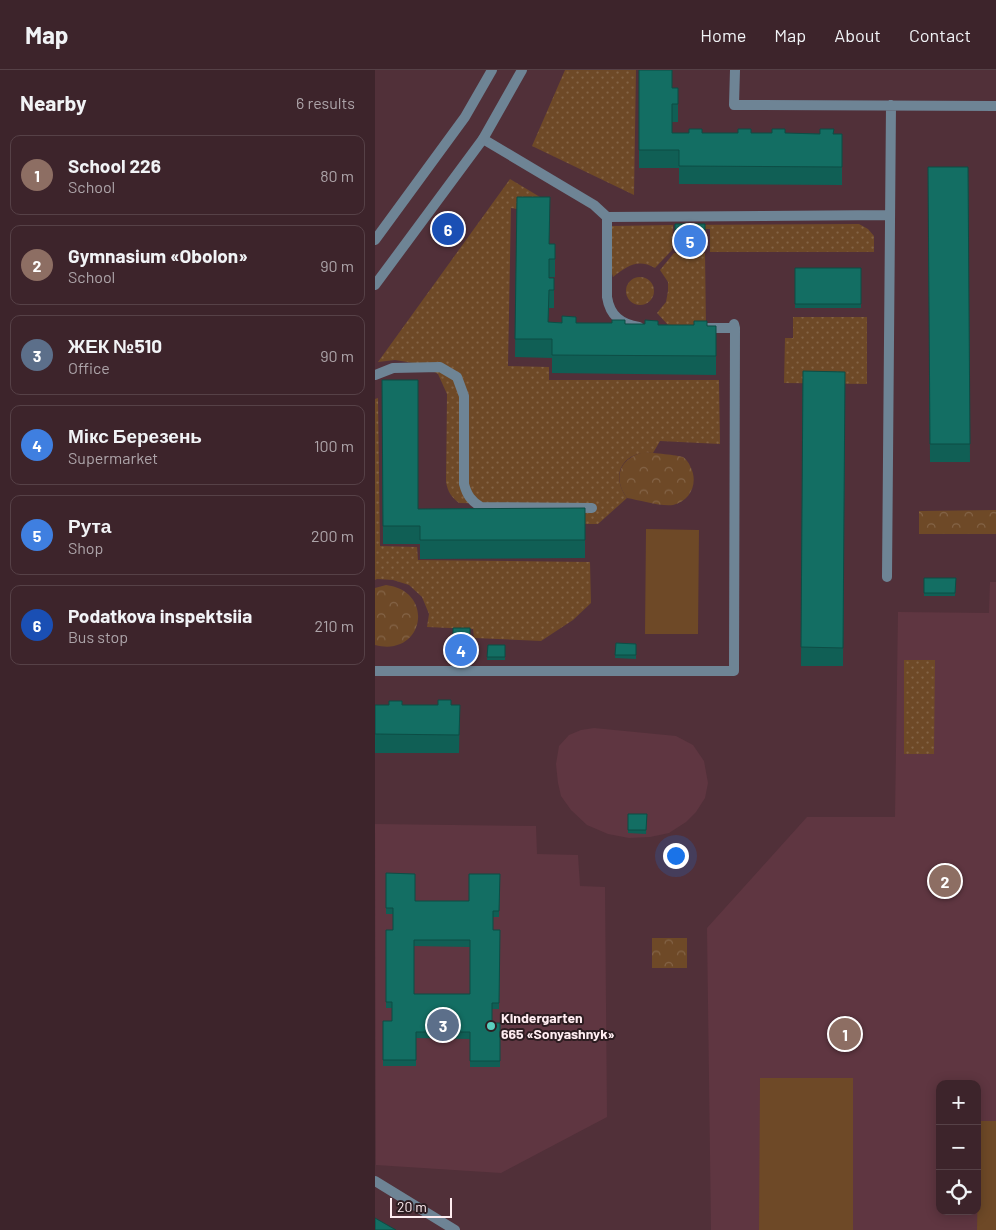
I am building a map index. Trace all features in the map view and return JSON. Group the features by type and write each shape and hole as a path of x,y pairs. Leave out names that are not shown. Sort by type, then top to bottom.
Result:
{"street":[{"path":"375,240 465,117 491,70"},
{"path":"375,285 483,139 522,70"},
{"path":"735,70 734,105 996,106"},
{"path":"887,576 891,105"},
{"path":"483,139 594,205 607,217 890,215"},
{"path":"607,217 608,307 617,318 625,323 649,328"},
{"path":"375,671 733,671 735,326 691,328"},
{"path":"375,375 393,368 440,367 457,377 464,396 464,484 466,494 472,502 481,507 592,508"},
{"path":"375,1182 455,1230"}],"shaded area":[{"path":"990,582 996,582 996,1230 711,1230 707,928 807,817 895,817 898,612 989,613"},
{"path":"594,728 676,736 693,745 704,761 708,783 705,798 696,812 686,822 669,833 650,837 629,838 608,834 587,825 571,810 561,796 556,764 559,746 569,735 581,730"},
{"name":"Kindergarten 665 «Sonyashnyk»","path":"375,824 536,826 537,854 578,855 580,886 605,887 607,1117 501,1173 376,1165"}],"green space":[{"path":"565,70 636,70 634,195 532,146"},
{"path":"510,179 545,200 542,213 511,208 508,366 549,367 549,380 719,380 720,444 660,441 653,453 634,455 622,465 620,472 619,480 627,498 598,524 574,524 573,505 459,503 450,494 446,482 447,394 438,374 419,364 395,360 378,362"},
{"path":"859,224 868,229 874,236 874,252 710,252 710,229 675,229 675,225"},
{"path":"673,225 672,250 655,268 643,264 633,265 613,277 607,256 610,226"},
{"path":"674,253 705,253 706,327 669,326 657,313 666,302 668,291 668,282 660,270"},
{"path":"640,277 650,281 654,291 650,301 640,305 630,301 626,291 630,281"},
{"path":"793,317 867,317 867,384 784,383 785,338 793,338"},
{"path":"378,398 380,546 417,547 418,560 590,562 591,603 573,620 541,641 474,638 473,629 427,627 429,614 422,597 409,585 393,580 375,580 375,399"},
{"path":"645,452 680,456 686,460 693,472 694,478 692,490 685,499 679,503 668,505 627,498 620,483 621,469 630,458"},
{"path":"996,510 996,534 919,534 919,511"},
{"path":"646,529 699,530 698,634 645,634"},
{"path":"386,585 402,590 412,599 417,610 418,622 413,633 404,642 392,646 375,645 375,588"},
{"path":"904,660 935,660 934,754 904,754"},
{"path":"652,938 687,938 687,968 652,968"},
{"path":"760,1078 853,1078 853,1230 759,1230"},
{"path":"981,1121 996,1121 996,1230 977,1230 977,1215 981,1215"}],"building":[{"path":"639,70 672,70 672,88 678,88 678,104 672,104 672,133 689,133 689,129 702,129 702,133 738,133 738,129 751,129 751,133 772,133 772,129 785,129 785,133 820,134 820,129 834,129 833,134 842,134 842,167 679,166 679,150 639,150"},
{"path":"928,167 968,167 970,444 930,444"},
{"path":"517,197 550,197 549,244 555,244 555,259 549,259 549,278 554,278 554,290 549,290 548,322 562,323 562,316 576,317 576,323 612,323 612,320 625,320 625,324 645,324 645,320 658,321 658,325 694,325 694,321 707,321 707,326 716,326 716,356 552,355 552,339 515,339"},
{"path":"675,224 705,224 705,244 675,244"},
{"path":"795,268 861,268 861,304 795,304"},
{"path":"803,371 845,372 843,648 801,647"},
{"path":"382,380 418,380 418,509 585,508 585,540 420,540 420,526 383,526"},
{"path":"924,578 956,578 955,593 924,593"},
{"path":"453,628 470,628 470,652 453,652"},
{"path":"616,643 636,644 636,655 615,655"},
{"path":"488,645 505,645 505,657 487,657"},
{"path":"438,700 451,700 451,705 460,705 459,735 375,734 375,705 389,705 389,701 402,701 402,705 438,705"},
{"path":"628,814 647,814 646,830 628,830"},
{"path":"386,873 415,874 415,901 469,901 469,874 500,874 499,911 493,911 493,930 500,930 499,1003 492,1003 492,1023 500,1023 500,1061 470,1061 470,1032 416,1032 416,1060 383,1060 383,1021 392,1021 392,1002 386,1002 386,930 393,930 393,908 386,908","holes":["414,940 470,940 470,994 414,994"]},
{"path":"375,1218 396,1230 375,1230"}],"place":[{"name":"Podatkova inspektsiia","path":"448,229"},
{"name":"Рута","path":"690,241"},
{"name":"Мікс Березень","path":"461,650"},
{"name":"Gymnasium «Obolon»","path":"945,881"},
{"name":"ЖЕК №510","path":"443,1025"},
{"name":"Kindergarten 665 «Sonyashnyk»","path":"491,1026"},
{"name":"School 226","path":"845,1034"}]}
